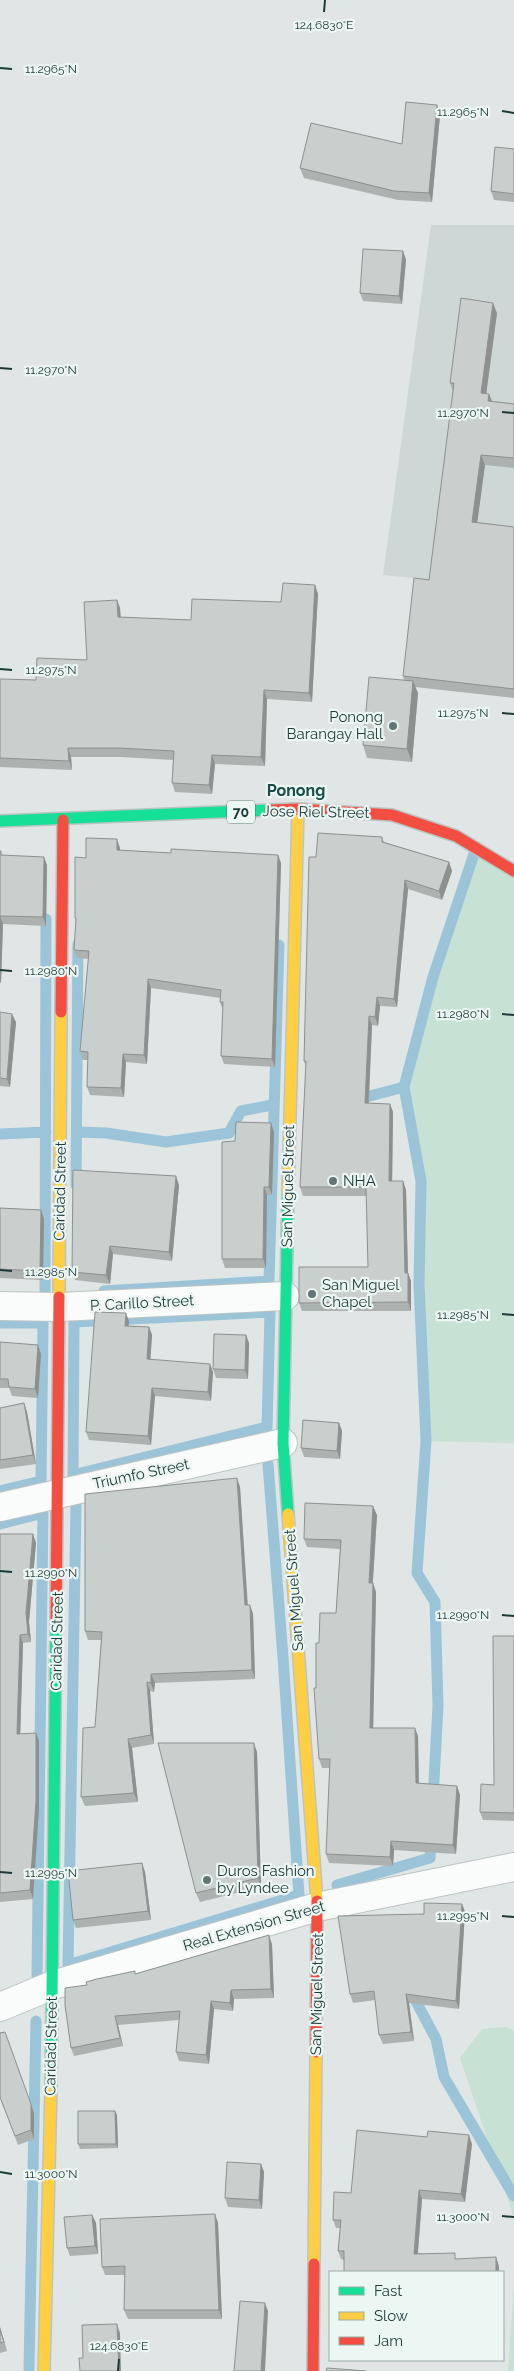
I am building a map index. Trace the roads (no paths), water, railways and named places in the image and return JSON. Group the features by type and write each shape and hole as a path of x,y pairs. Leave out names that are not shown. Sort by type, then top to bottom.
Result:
{"main road":[{"name":"Jose Riel Street","path":"0,821 63,820 298,809 392,814 456,836 514,871"},
{"name":"San Miguel Street","path":"298,809 283,1443 317,1907 313,2371"},
{"name":"Caridad Street","path":"44,2371 53,1985 63,820"}],"street":[{"name":"P. Carillo Street","path":"0,1306 59,1307 285,1296"},
{"name":"Triumfo Street","path":"0,1507 58,1492 283,1443"},
{"name":"Real Extension Street","path":"0,2007 53,1985 317,1907 514,1867"}],"waterway":[{"path":"433,1799 438,1706 435,1602 417,1573 426,1441 419,1284 421,1181 404,1087 433,977 476,848"},
{"path":"45,1291 46,919"},
{"path":"76,1185 78,944"},
{"path":"104,1291 269,1281 279,945"},
{"path":"354,1096 370,1096 404,1087"},
{"path":"77,1132 106,1133 166,1142 229,1133 241,1111 272,1105"},
{"path":"0,1134 46,1132"},
{"path":"270,1312 267,1427 73,1475 74,1322 270,1312"},
{"path":"0,1323 43,1323 41,1481 0,1491"},
{"path":"76,1506 68,1965 299,1895 268,1464"},
{"path":"0,1524 43,1513 37,1975"},
{"path":"337,1885 430,1858 431,1837"},
{"path":"411,1992 436,2039 444,2077 514,2196"},
{"path":"29,2369 36,2021"}],"place":[{"name":"Ponong Barangay Hall","path":"393,726"},
{"name":"NHA","path":"333,1181"},
{"name":"San Miguel Chapel","path":"312,1294"},
{"name":"Duros Fashion by Lyndee","path":"207,1880"}],"district":[{"name":"Ponong","path":"296,790"}]}
